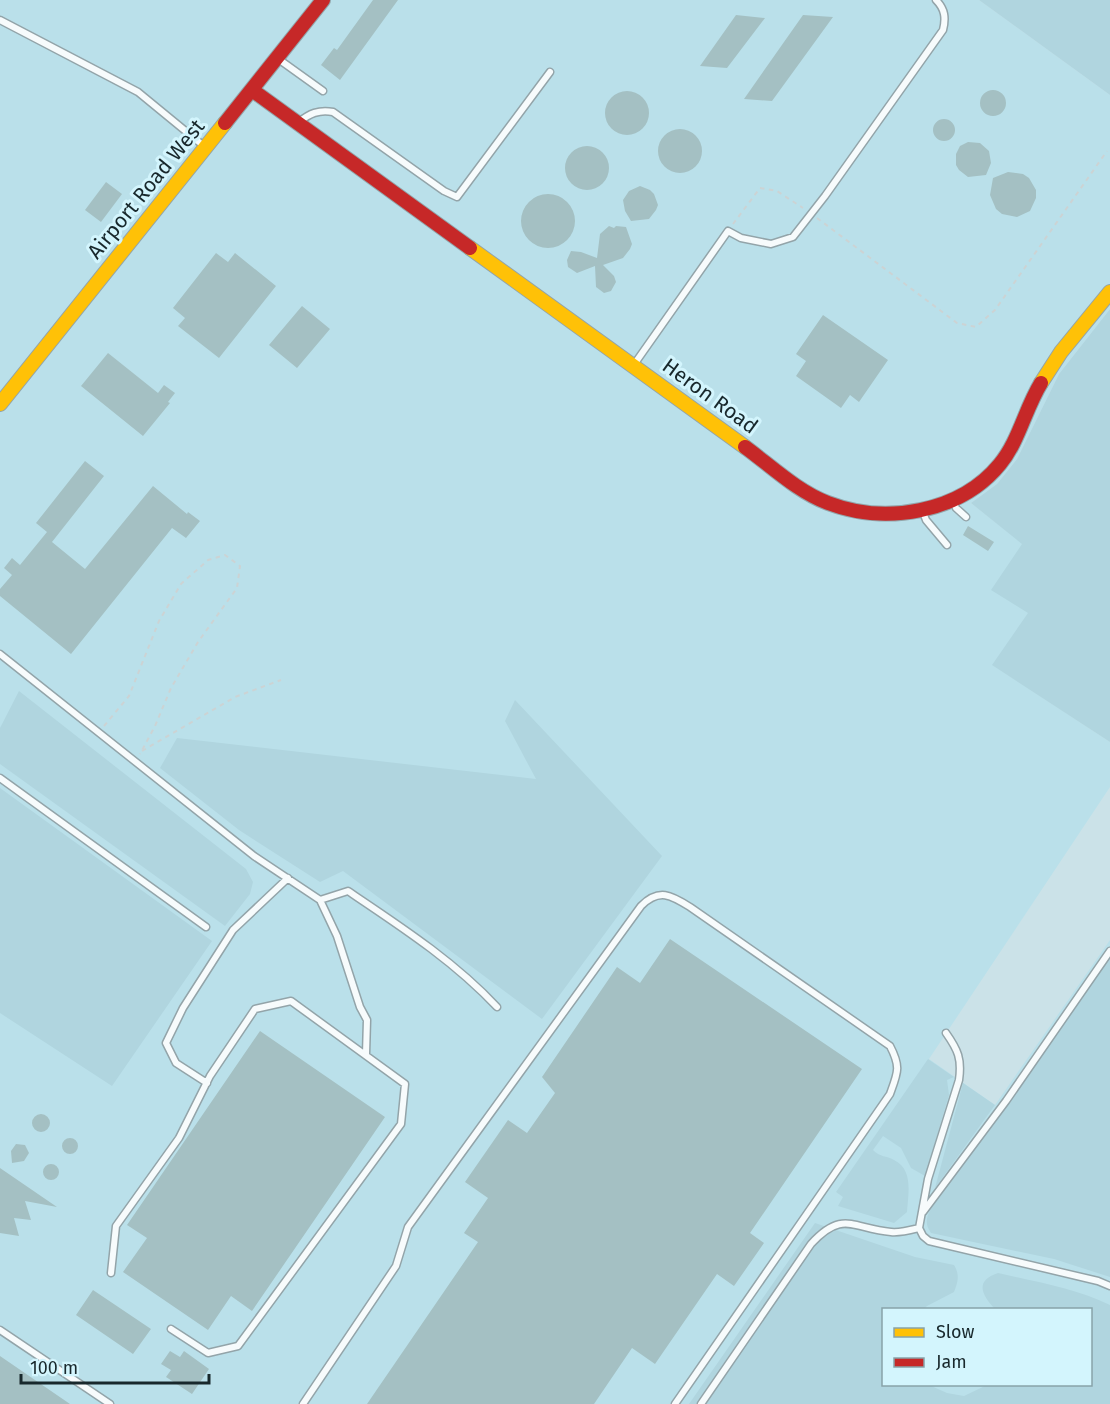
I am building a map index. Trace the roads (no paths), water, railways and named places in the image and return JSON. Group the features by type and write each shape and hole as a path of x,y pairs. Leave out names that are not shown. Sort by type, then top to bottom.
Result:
{"street":[{"name":"Airport Road West","path":"0,404 323,0"},
{"name":"Heron Road","path":"252,90 793,482 828,503 854,511 884,512 922,509 962,496 990,475 1008,453 1035,392 1060,355 1110,292"}],"lane":[{"path":"633,366 728,231 741,238 771,244 793,237 943,30 946,20 942,6 936,0"},
{"path":"0,20 138,92 206,147"},
{"path":"277,58 323,91"},
{"path":"298,123 307,115 323,110 333,112 444,191 457,197 550,72"},
{"path":"953,500 956,508 966,517"},
{"path":"922,509 926,520 947,545"},
{"path":"0,654 254,856 320,900 337,936 360,1007 367,1020 366,1054"},
{"path":"0,778 206,927"},
{"path":"207,1083 176,1063 166,1043 183,1008 233,930 288,878"},
{"path":"320,900 348,891 426,946 480,989 497,1007"},
{"path":"303,1404 396,1266 408,1227 640,906 650,897 662,894 675,897 890,1046 898,1061 890,1094 675,1404"},
{"path":"921,1215 1006,1101 1110,951"},
{"path":"111,1273 116,1226 179,1138 207,1083 255,1009 291,1001 405,1084 401,1124 238,1346 208,1353 171,1329"},
{"path":"946,1033 956,1047 961,1064 959,1080 928,1179 919,1228 923,1236 929,1241 1098,1281 1110,1286"},
{"path":"701,1404 823,1231 835,1224 846,1223 893,1233 919,1228"},
{"path":"0,1330 110,1404"}]}
